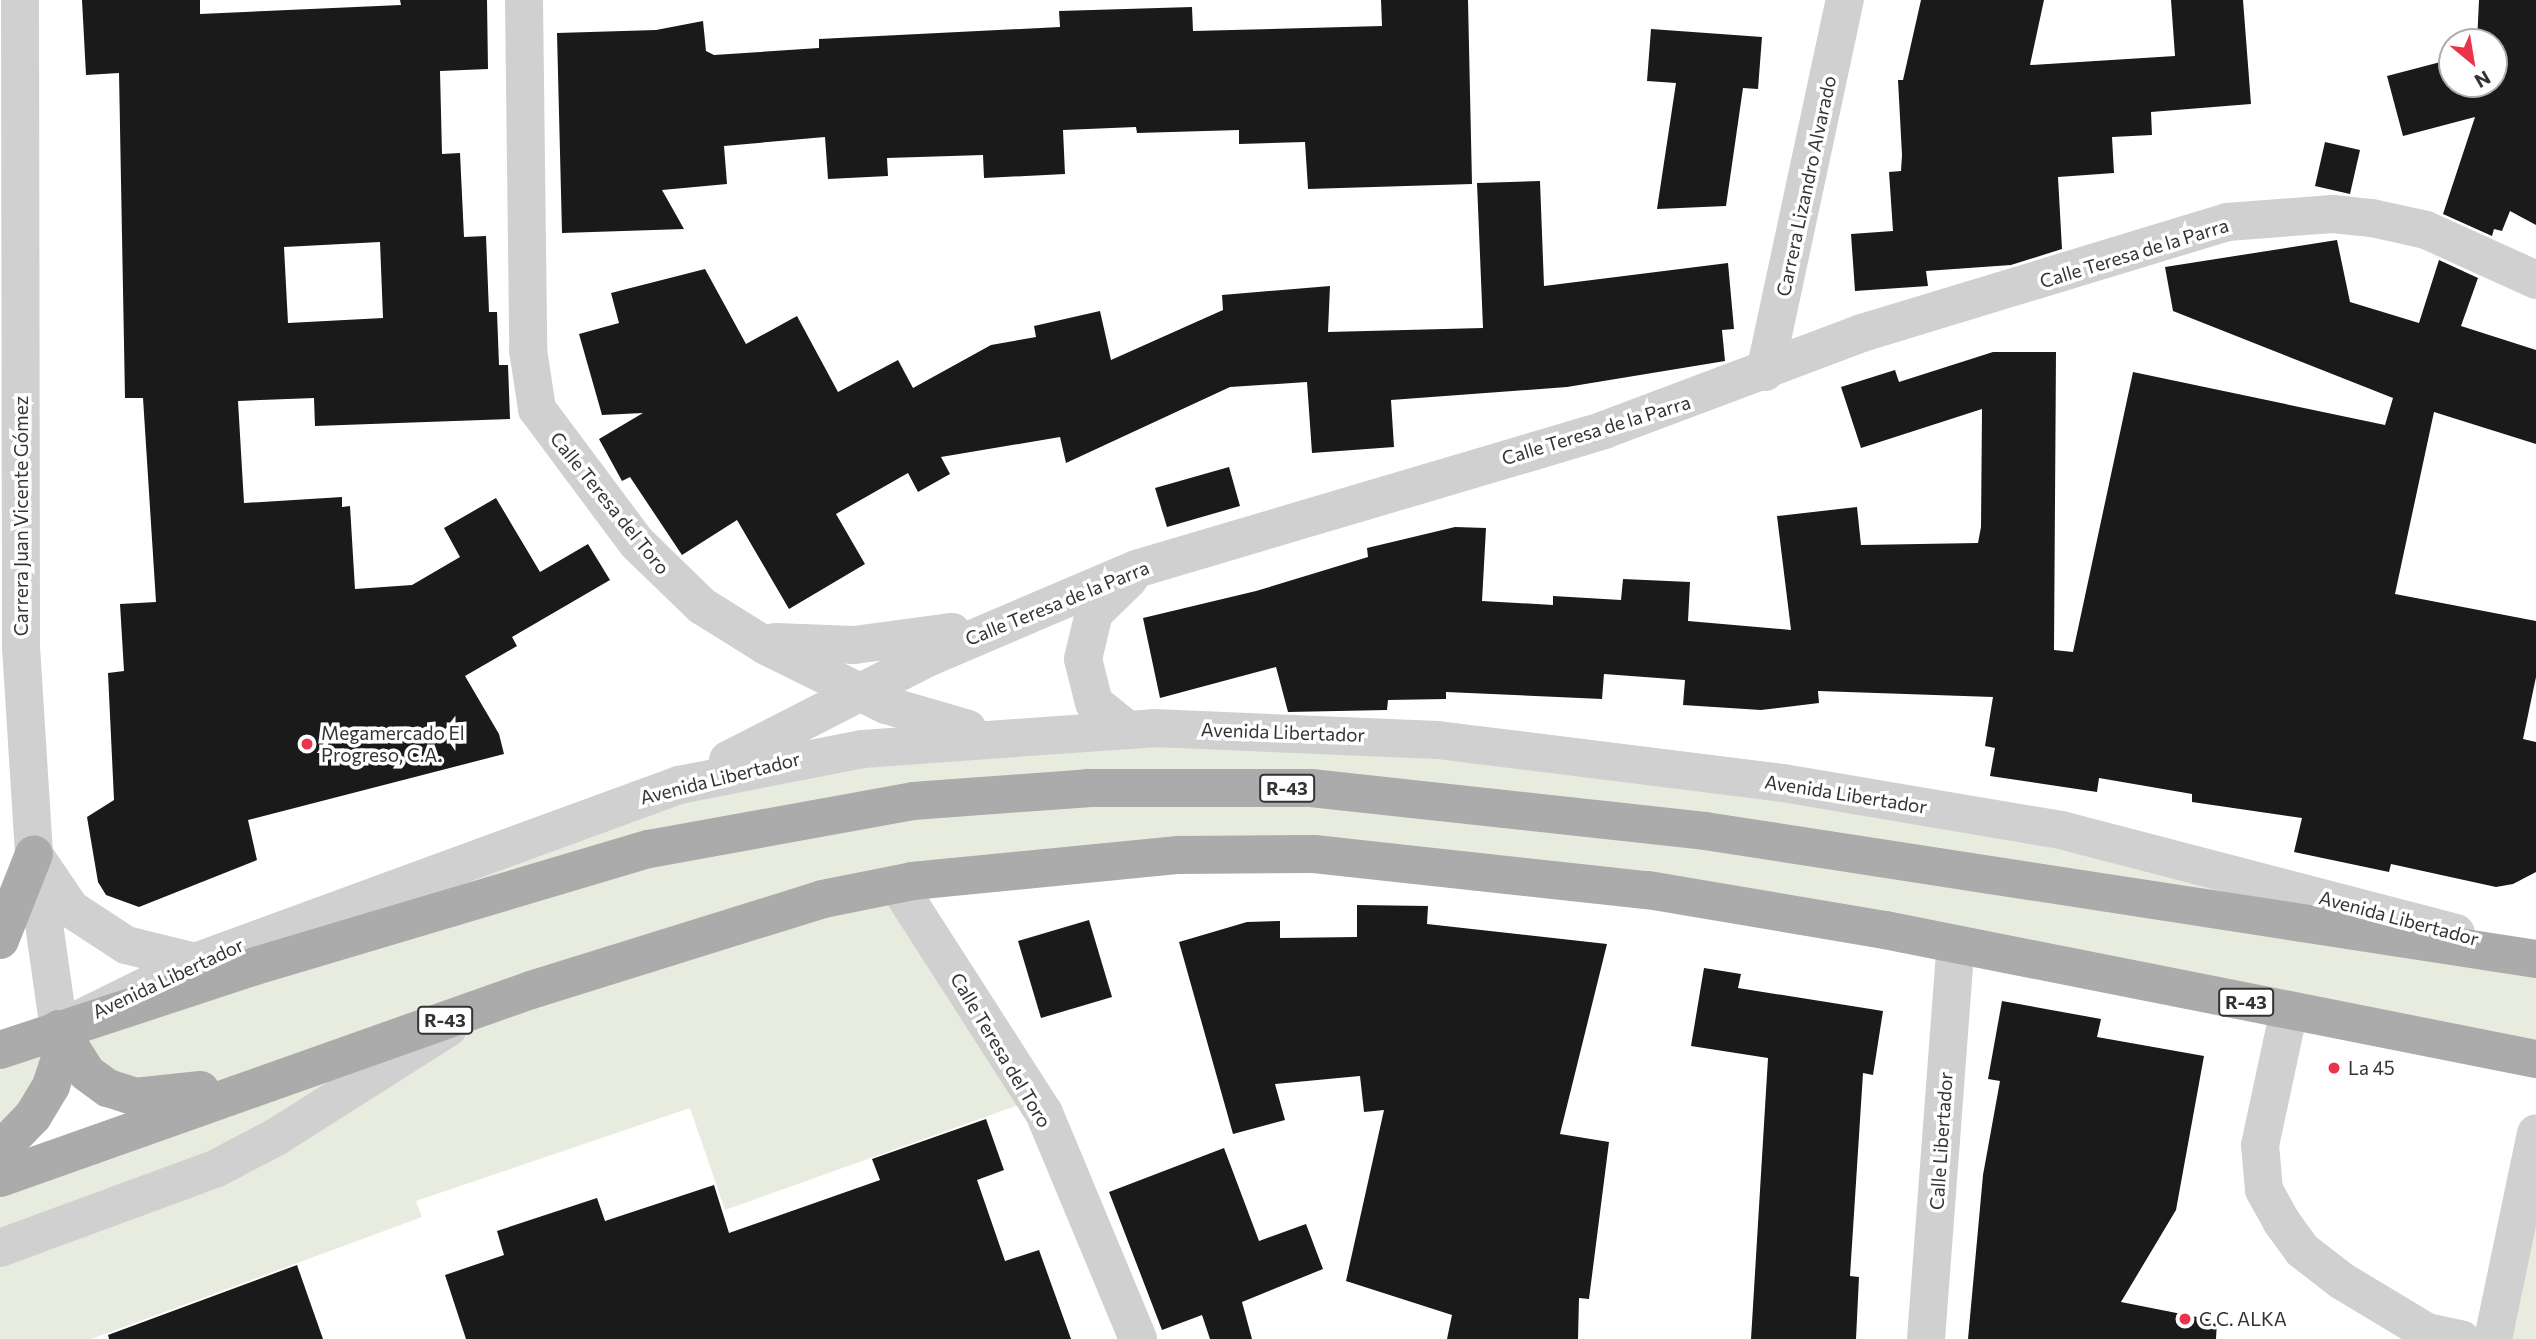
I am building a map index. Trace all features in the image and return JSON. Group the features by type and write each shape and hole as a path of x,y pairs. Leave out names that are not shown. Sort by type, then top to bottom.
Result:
{"main road":[{"name":"Avenida Libertador","path":"0,1050 59,1029 649,849 913,801 1088,788 1311,788 1705,831 2536,957"},
{"path":"0,940 22,849"},
{"name":"R-43","path":"0,1178 479,1008 721,927 897,884 1179,855 1314,854 1473,867 1648,890 1956,944 2536,1059"},
{"path":"0,1150 33,1116 51,1086 60,1059 59,1029"},
{"name":"R-43","path":"59,1029 87,1073 108,1088 135,1097 185,1093 319,1065"}],"street":[{"name":"Carrera Juan Vicente Gómez","path":"20,0 11,85 22,849 59,1029"},
{"name":"Calle Teresa del Toro","path":"524,0 533,397 569,459 665,574 754,639 860,692 917,716 997,736"},
{"name":"Carrera Lizandro Alvarado","path":"1765,372 1845,0"},
{"name":"Calle Teresa de la Parra","path":"679,785 860,692 1022,617 1153,563 1604,430 1765,372 1862,333 2227,222 2333,214 2426,230 2536,280"},
{"path":"1128,730 1094,703 1083,659 1085,637 1094,613 1110,596 1153,563"},
{"path":"754,639 854,645 1022,617"},
{"name":"Avenida Libertador","path":"59,1029 195,962 679,785 805,757 997,736 1128,730 1290,730 1438,740 1810,787 2061,830 2536,957"},
{"path":"22,849 71,909 126,945 195,962"},
{"name":"Calle Teresa del Toro","path":"897,884 1044,1114 1138,1339"},
{"name":"Calle Libertador","path":"1926,1339 1956,944"},
{"path":"0,1248 217,1168 275,1137 479,1008"},
{"path":"2289,1010 2260,1145 2264,1190 2302,1250 2342,1281 2427,1332 2461,1339"},
{"path":"2493,1339 2536,1133"}],"shaded area":[{"path":"1070,733 1783,783 2536,955 2536,1059 2216,996 1314,854 913,881 531,990 276,1137 0,1248 0,1178 311,1067 135,1097 72,1054 0,1150 0,1050 598,811"},
{"path":"895,887 1033,1100 725,1210 690,1108 416,1201 422,1217 91,1339 0,1339 0,1249 218,1170 480,1009"},
{"path":"2536,1133 2536,1339 2493,1339"}],"building":[{"path":"82,0 200,0 200,14 401,5 400,0 487,0 488,69 440,71 442,154 460,153 464,237 486,236 489,312 497,312 499,365 508,365 510,419 315,426 314,398 238,401 244,503 342,497 342,507 350,506 355,589 412,585 460,557 444,528 496,498 540,572 588,544 610,580 512,637 517,646 465,676 499,734 504,754 248,820 257,860 139,907 106,895 98,882 87,817 114,800 108,673 124,671 120,604 156,602 143,398 125,398 119,73 86,75","holes":["380,242 383,318 288,323 284,247"]},
{"path":"1381,0 1468,0 1472,184 1308,189 1305,142 1239,144 1239,130 1137,133 1136,127 1063,130 1065,174 984,178 983,155 887,158 888,176 828,179 825,137 724,146 727,184 662,190 684,229 562,233 557,33 656,30 703,21 706,51 714,55 819,48 819,39 1060,27 1059,11 1192,7 1193,31 1382,26"},
{"path":"1921,0 2044,0 2030,65 2175,56 2171,0 2243,0 2251,104 2151,112 2152,135 2112,137 2114,173 2058,177 2062,249 2011,265 1926,271 1928,286 1855,291 1851,234 1893,231 1889,172 1901,171 1902,155 1898,80 1903,80"},
{"path":"2479,0 2536,0 2536,225 2510,211 2502,231 2494,229 2492,236 2443,214 2475,117 2403,136 2387,76 2438,63 2438,98 2508,98 2508,28 2478,28"},
{"path":"1651,29 1762,37 1758,89 1743,88 1726,206 1657,209 1676,83 1647,81"},
{"path":"2325,142 2360,150 2350,194 2315,186"},
{"path":"1540,181 1544,286 1728,263 1734,329 1722,330 1725,361 1567,387 1391,400 1394,447 1312,453 1307,382 1230,387 1066,463 1060,437 941,457 950,474 918,492 908,473 836,514 865,564 789,609 737,520 682,555 630,477 622,481 599,439 643,413 602,415 579,334 619,323 611,293 705,269 746,344 797,316 838,392 898,360 913,388 991,345 1036,337 1034,326 1100,311 1111,360 1223,310 1222,295 1330,286 1328,332 1483,328 1477,183"},
{"path":"2337,240 2350,302 2419,323 2439,260 2478,278 2461,326 2536,350 2536,444 2434,412 2395,594 2536,621 2536,677 2523,739 2536,742 2536,872 2513,884 2496,887 2391,864 2389,872 2294,852 2302,818 2192,802 2192,794 2099,778 2097,792 1990,776 1995,748 1985,746 1993,697 1818,691 1819,703 1761,710 1683,705 1685,680 1604,674 1602,699 1446,692 1446,699 1388,700 1387,710 1288,712 1276,667 1160,698 1143,618 1256,591 1368,557 1367,548 1455,527 1486,528 1482,601 1553,605 1553,596 1621,600 1623,579 1690,582 1688,621 1791,630 1777,516 1857,507 1861,545 1978,543 1981,527 1982,409 1861,448 1841,387 1895,370 1899,382 1993,352 2056,352 2054,650 2073,652 2133,372 2385,425 2393,398 2173,311 2165,267"},
{"path":"1229,467 1240,506 1167,527 1155,488"},
{"path":"1357,905 1428,906 1427,924 1607,944 1560,1134 1609,1142 1589,1299 1579,1298 1578,1339 1447,1339 1452,1315 1346,1281 1384,1110 1364,1112 1360,1076 1275,1084 1285,1120 1233,1134 1179,942 1247,922 1280,921 1280,938 1357,937"},
{"path":"1089,920 1112,997 1041,1018 1018,941"},
{"path":"1704,968 1741,974 1738,988 1883,1011 1873,1075 1863,1073 1850,1276 1859,1277 1856,1339 1751,1339 1768,1058 1691,1046"},
{"path":"2002,1001 2101,1019 2097,1037 2204,1056 2176,1210 2121,1302 2217,1321 2216,1339 1968,1339 1983,1175 2000,1081 1988,1079"},
{"path":"986,1119 1004,1170 977,1180 1005,1261 1039,1250 1071,1339 466,1339 445,1275 504,1255 497,1231 597,1198 605,1221 714,1185 729,1233 880,1180 872,1159"},
{"path":"1224,1148 1259,1241 1306,1224 1323,1269 1242,1302 1252,1339 1210,1339 1202,1315 1162,1330 1109,1192"},
{"path":"297,1265 323,1339 109,1339 108,1335"}],"place":[{"name":"Megamercado El Progreso, C.A.","path":"307,744"},
{"name":"La 45","path":"2334,1068"},
{"name":"C.C. ALKA","path":"2185,1319"}]}
